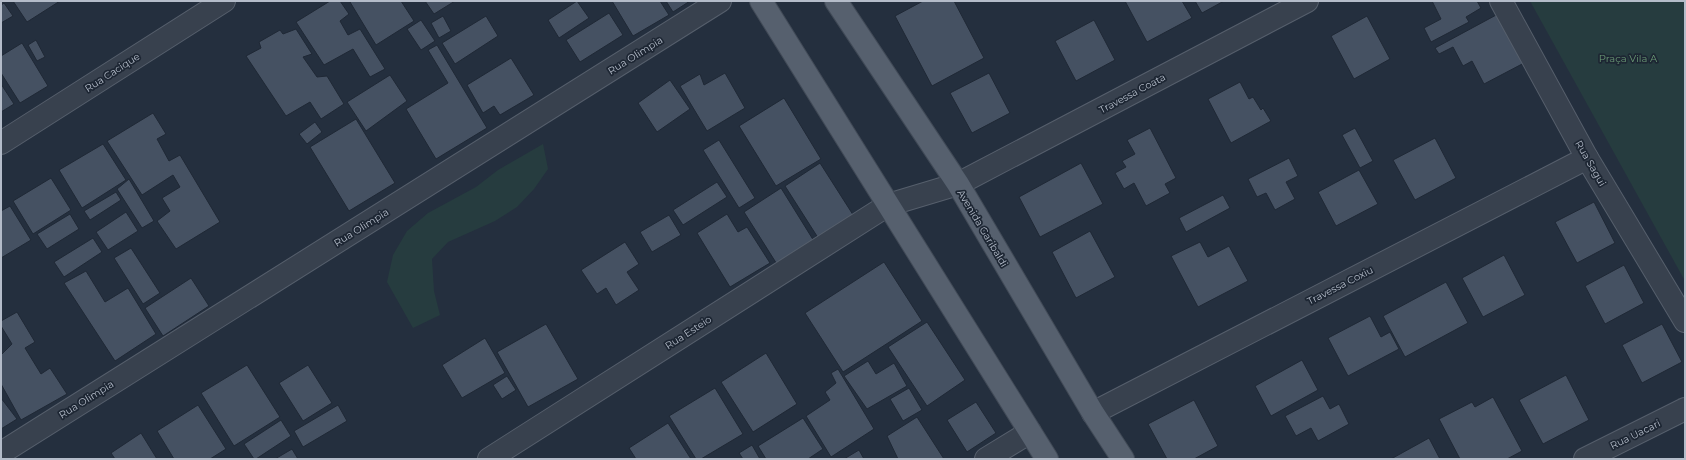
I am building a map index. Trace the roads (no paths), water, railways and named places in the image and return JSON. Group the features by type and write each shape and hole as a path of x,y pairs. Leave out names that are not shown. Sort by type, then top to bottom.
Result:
{"main road":[{"path":"761,1 1047,459"},
{"name":"Avenida Garibaldi","path":"836,1 958,184 1093,413 1123,459"}],"street":[{"name":"Rua Cacique","path":"1,143 224,1"},
{"name":"Rua Olimpia","path":"1,453 720,1"},
{"name":"Travessa Coata","path":"888,205 958,184 1307,1"},
{"name":"Rua Sagui","path":"1501,1 1587,158 1685,322"},
{"name":"Travessa Coxiu","path":"1093,413 1587,158"},
{"name":"Rua Esteio","path":"489,459 888,205"},
{"name":"Rua Uacari","path":"1585,459 1685,409"},
{"path":"986,459 1030,432"}],"park label":[{"name":"Praça Vila A","path":"1628,58"}]}
